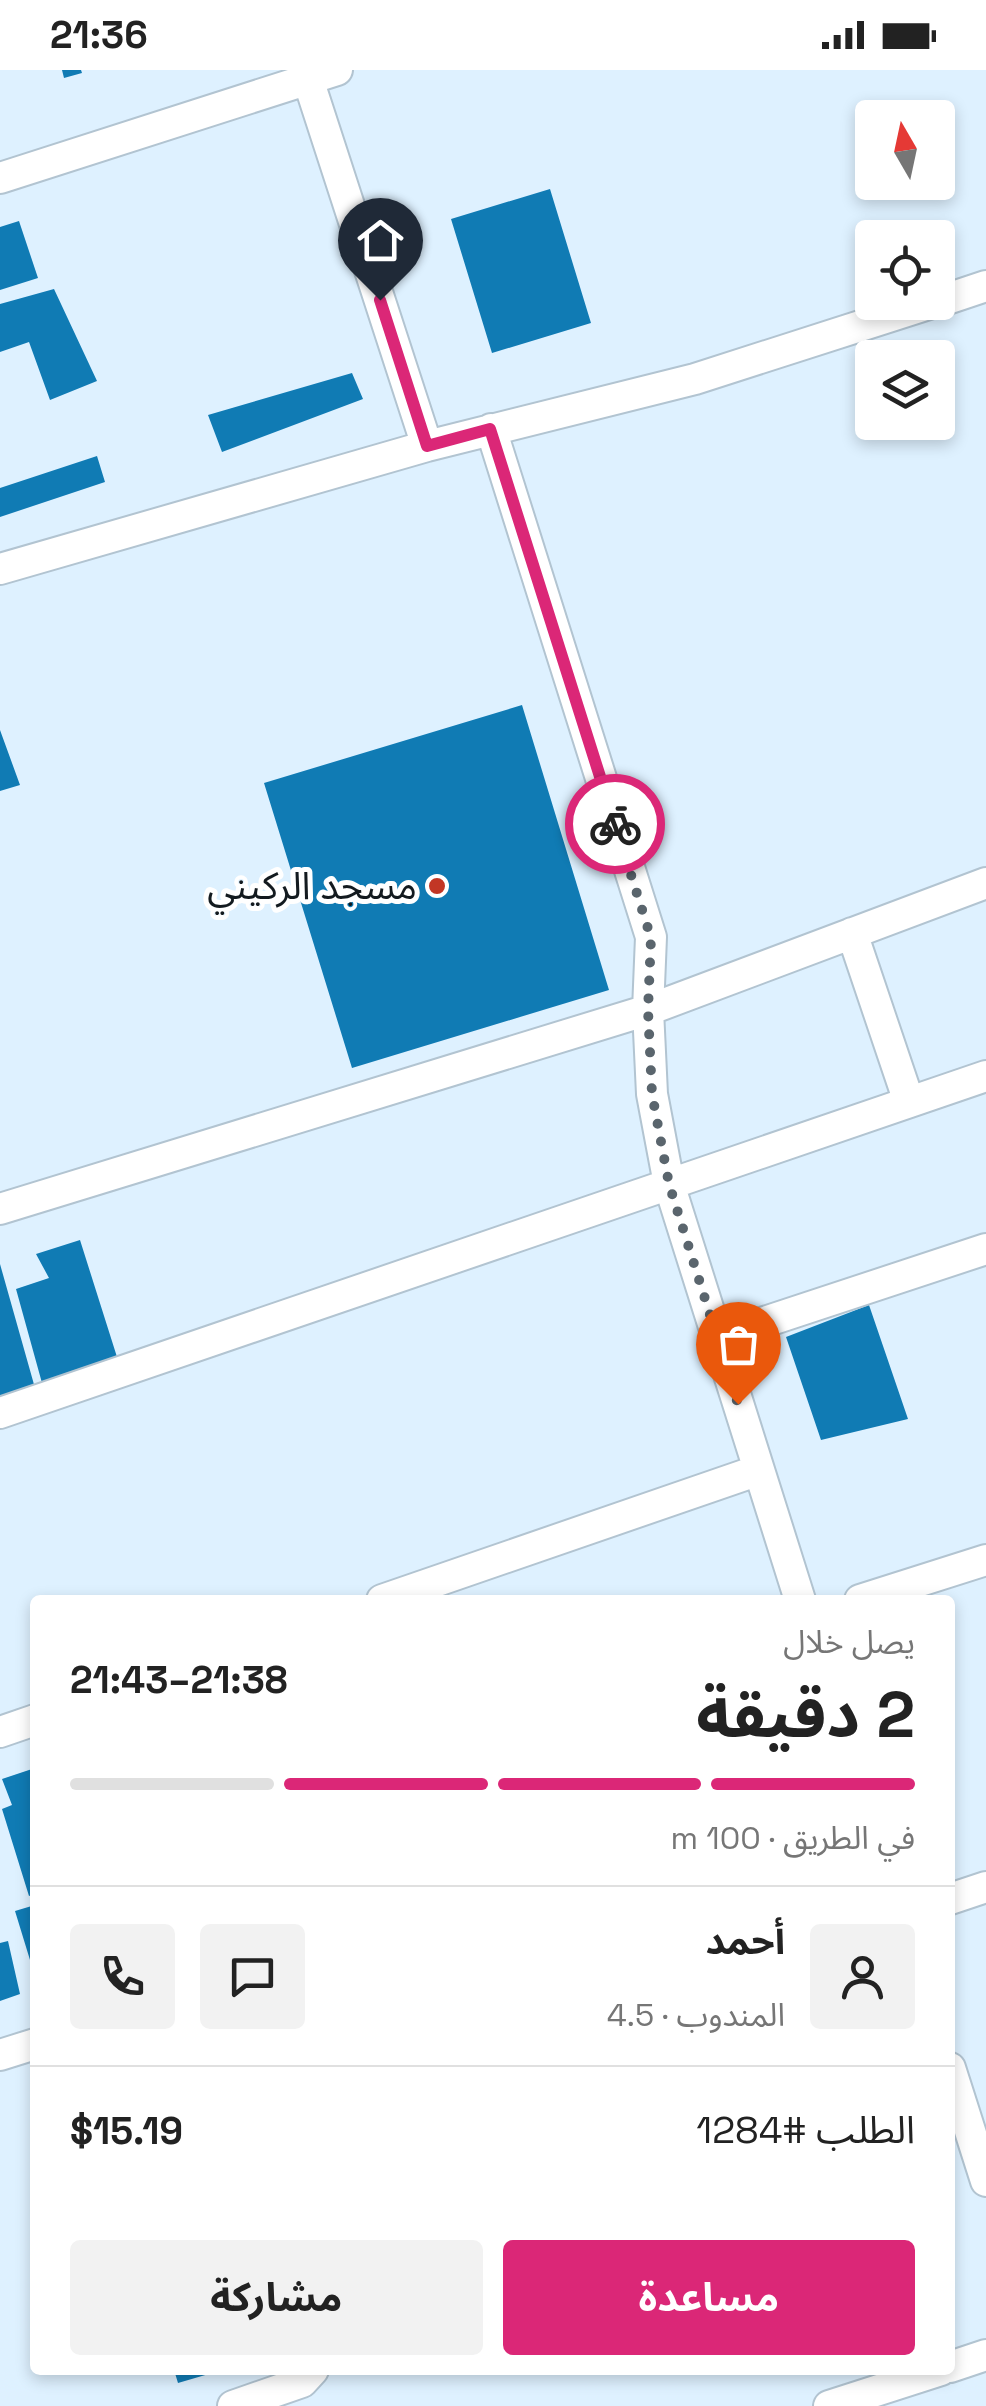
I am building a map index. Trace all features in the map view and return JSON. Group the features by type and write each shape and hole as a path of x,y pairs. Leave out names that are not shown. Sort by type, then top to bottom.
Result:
{"street":[{"path":"0,178 317,73 427,446"},
{"path":"955,296 986,286"},
{"path":"0,569 427,446 695,378 879,320"},
{"path":"490,429 651,938 648,1010 652,1094 669,1184 798,1595"},
{"path":"0,1209 648,1010 986,884"},
{"path":"852,934 910,1102"},
{"path":"0,1413 986,1076"},
{"path":"716,1338 986,1249"},
{"path":"396,1595 759,1470"},
{"path":"876,1595 986,1560"},
{"path":"0,1732 30,1722"},
{"path":"955,1897 986,1887"},
{"path":"0,2055 30,2046"},
{"path":"955,2084 986,2181"},
{"path":"955,2365 986,2355"},
{"path":"232,2406 302,2382 308,2375"},
{"path":"829,2406 925,2375"}],"building":[{"path":"62,70 81,70 82,73 64,78"},
{"path":"550,189 591,323 492,353 451,219"},
{"path":"19,221 38,278 0,290 0,227"},
{"path":"54,289 97,381 50,400 29,342 0,352 0,304"},
{"path":"352,373 363,399 222,452 208,415"},
{"path":"97,456 105,482 0,517 0,488"},
{"name":"مسجد الركيني","path":"522,705 609,990 352,1068 264,783"},
{"path":"0,730 20,785 0,791"},
{"path":"80,1240 117,1357 42,1383 16,1289 49,1278 36,1254"},
{"path":"0,1264 35,1388 0,1401"},
{"path":"869,1305 908,1419 821,1440 786,1337"},
{"path":"30,1770 29,1896 2,1809 12,1805 2,1779"},
{"path":"30,1906 30,1960 15,1911"},
{"path":"8,1941 20,1994 0,2001 0,1943"},
{"path":"176,2375 205,2375 178,2383"}],"way so far":[{"path":"615,824 651,938 648,1010 652,1094 669,1184 738,1404"}],"place":[{"name":"مسجد الركيني","path":"437,886"}],"route":[{"path":"380,300 427,446 490,429 615,824"}]}
